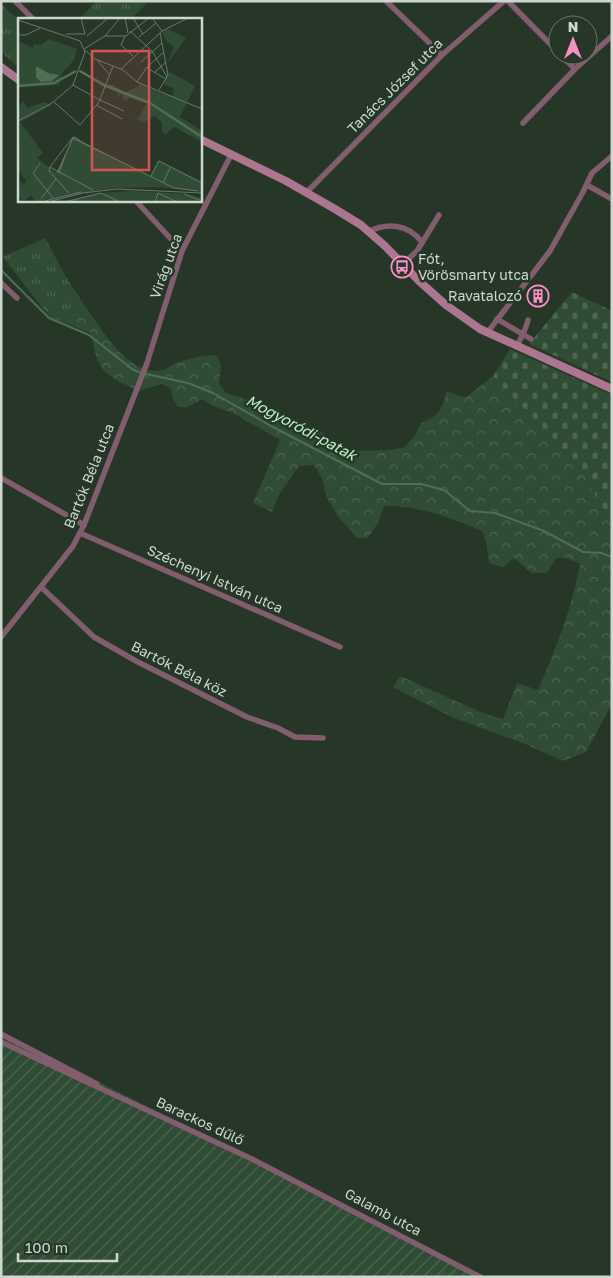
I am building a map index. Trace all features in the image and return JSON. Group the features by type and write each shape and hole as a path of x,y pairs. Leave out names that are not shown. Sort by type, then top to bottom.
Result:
{"main road":[{"path":"1,67 18,79"},
{"path":"201,139 308,192 335,209 368,232 419,281 460,316 488,333 612,389"}],"street":[{"path":"15,1 32,18"},
{"path":"386,1 442,55"},
{"name":"Tanács József utca","path":"308,192 442,55 504,1"},
{"path":"508,1 548,42"},
{"path":"524,123 574,69 612,36"},
{"path":"570,65 574,69"},
{"name":"Virág utca","path":"147,363 182,251 231,154"},
{"path":"488,333 550,251 592,173 612,156"},
{"path":"587,185 612,199"},
{"path":"136,201 182,251"},
{"path":"402,264 417,251 439,216"},
{"path":"368,232 380,226 397,226 410,230 422,242"},
{"path":"1,283 17,298"},
{"path":"497,319 531,339"},
{"path":"517,346 526,330 528,320"},
{"name":"Bartók Béla utca","path":"1,637 73,546 80,533 147,363"},
{"path":"1,478 84,525"},
{"name":"Széchenyi István utca","path":"80,533 340,647"},
{"name":"Bartók Béla köz","path":"40,587 94,637 136,661 246,717 278,728 295,737 324,738"},
{"name":"Barackos dűlő","path":"1,1034 87,1078 115,1096"},
{"name":"Barackos dűlő","path":"1,1042 273,1170"},
{"name":"Galamb utca","path":"273,1170 318,1191 480,1277"}],"green space":[{"path":"97,1 99,3 101,1 149,1 132,18 80,18"},
{"path":"3,6 18,19 18,67 1,52 1,8"},
{"path":"45,238 66,277 89,312 68,313 41,306 3,257"},
{"path":"572,292 612,311 612,382 529,344"},
{"path":"41,306 68,313 89,312 120,352 130,361 151,371 163,370 176,363 196,357 217,356 221,365 219,383 226,393 292,418 327,435 341,446 356,451 391,450 405,447 415,435 421,423 439,411 447,391 465,398 493,376 581,469 612,525 612,704 586,752 563,761 523,743 454,718 393,687 400,676 483,713 503,719 517,683 538,690 568,613 580,564 567,558 556,558 547,573 532,573 514,558 503,567 489,563 486,542 482,531 447,517 422,510 396,506 384,506 379,521 368,538 357,538 337,515 326,496 322,478 314,465 299,466 279,495 272,512 253,503 280,440 233,413 213,406 202,399 188,407 178,407 173,399 171,389 162,384 138,391 118,381 103,370 100,365 91,333 50,317"},
{"path":"510,349 612,395 612,525 581,469 493,376"},
{"path":"1,1033 487,1277 1,1277"}],"waterway":[{"name":"Mogyoródi-patak","path":"1,270 49,318 89,335 132,369 141,373 188,383 213,393 271,426 382,484 421,484 444,490 470,511 495,513 544,531 583,552 601,553 612,557"}],"place":[{"name":"Fót, Vörösmarty utca","path":"402,267"},
{"name":"Ravatalozó","path":"538,296"}]}
